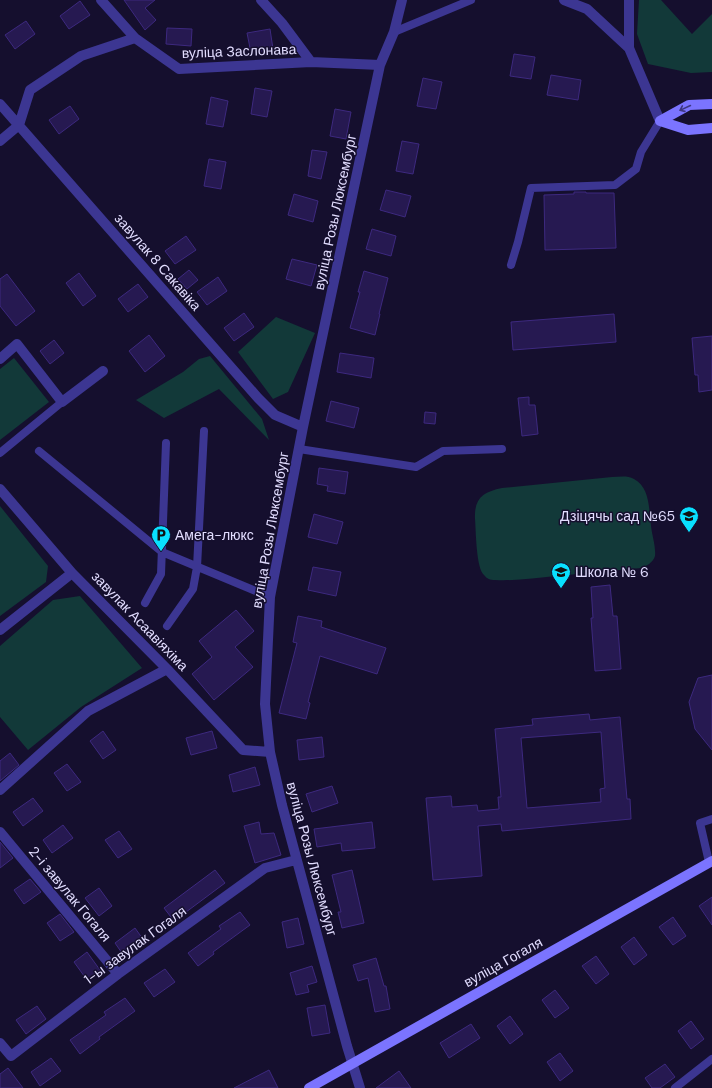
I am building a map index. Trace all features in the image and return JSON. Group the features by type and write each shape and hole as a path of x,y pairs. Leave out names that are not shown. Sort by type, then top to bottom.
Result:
{"main road":[{"path":"660,121 689,105 712,104"},
{"path":"660,121 688,130 712,128"},
{"name":"вуліца Гогаля","path":"309,1088 711,864"}],"street":[{"name":"вуліца Заслонава","path":"101,0 135,38 179,69 311,62 380,65"},
{"path":"261,0 282,23 311,62"},
{"name":"вуліца Розы Люксембург","path":"360,1088 352,1064 296,860 270,752 265,704 270,597 303,427 380,65 394,32 402,0"},
{"path":"564,0 587,9 629,48"},
{"path":"629,0 629,48 660,121"},
{"path":"0,141 19,125 30,90 81,56 135,38"},
{"name":"завулак 8 Сакавіка","path":"0,104 258,398 275,415 303,427"},
{"path":"0,359 17,344 62,402 103,371"},
{"name":"завулак Асаавіяхіма","path":"0,489 72,573 167,669 243,750 270,752"},
{"path":"0,630 72,573"},
{"path":"0,790 88,711 167,669"},
{"name":"2-і завулак Гогаля","path":"0,832 118,974"},
{"name":"1-ы завулак Гогаля","path":"0,1043 11,1056 118,974 264,868 296,860"}],"lane":[{"path":"394,32 471,0"},
{"path":"511,265 531,188 615,185 636,169 641,152 660,121"},
{"path":"0,453 62,402"},
{"path":"167,626 193,589 197,567 204,431"},
{"path":"145,603 161,574 166,443"},
{"path":"299,449 416,467 443,451 502,448"},
{"path":"39,451 162,552 270,597"},
{"path":"711,864 700,823 712,819"},
{"path":"675,1088 712,1059"}],"green space":[{"path":"639,0 661,0 692,34 712,14 712,72 691,73 648,64 637,34"},
{"path":"276,317 315,333 288,392 273,399 238,352"},
{"path":"210,356 262,419 269,440 219,389 164,418 136,400 183,372 199,359"},
{"path":"14,358 49,402 0,440 0,369"},
{"path":"612,477 626,477 634,479 643,487 646,493 655,552 653,561 649,564 641,568 518,580 492,580 487,578 481,571 476,540 475,512 478,501 485,494 502,488"},
{"path":"0,506 48,566 46,582 0,616"},
{"path":"80,596 142,668 81,707 28,750 0,717 0,646 53,600"}],"building":[{"path":"124,0 155,0 145,8 156,20 145,30"},
{"path":"80,1 90,15 69,29 60,16"},
{"path":"26,21 35,34 15,49 5,35"},
{"path":"167,28 192,29 191,46 166,44"},
{"path":"270,29 273,49 251,53 247,33"},
{"path":"514,54 535,57 531,79 510,76"},
{"path":"551,75 581,80 578,100 547,95"},
{"path":"423,78 442,82 436,109 417,106"},
{"path":"255,88 272,91 267,117 251,114"},
{"path":"211,97 228,101 223,127 206,124"},
{"path":"70,106 79,119 59,134 49,120"},
{"path":"335,109 351,112 346,139 330,136"},
{"path":"402,141 419,144 413,174 396,171"},
{"path":"312,150 327,152 321,179 308,176"},
{"path":"209,159 226,162 221,189 204,186"},
{"path":"386,190 411,196 405,217 380,210"},
{"path":"574,192 614,193 616,248 545,250 544,195 574,194"},
{"path":"294,194 318,201 313,222 288,215"},
{"path":"372,229 396,236 391,256 366,249"},
{"path":"186,236 196,250 175,264 165,251"},
{"path":"292,259 317,265 311,286 286,279"},
{"path":"189,270 198,280 187,289 178,279"},
{"path":"364,271 388,278 375,335 350,328"},
{"path":"79,273 96,296 83,306 66,283"},
{"path":"7,274 35,311 16,326 0,306 0,279"},
{"path":"218,277 227,291 207,305 197,292"},
{"path":"138,284 148,297 128,312 118,299"},
{"path":"244,313 254,327 234,341 224,328"},
{"path":"614,314 616,342 513,350 511,322"},
{"path":"149,335 165,356 145,372 129,351"},
{"path":"712,336 712,390 699,392 698,375 695,375 692,338"},
{"path":"54,340 64,353 50,364 40,351"},
{"path":"340,353 374,358 371,378 337,372"},
{"path":"529,397 529,405 535,405 538,434 522,436 518,398"},
{"path":"331,401 359,408 354,428 326,421"},
{"path":"425,412 436,413 435,424 424,423"},
{"path":"319,468 348,472 345,494 327,491 328,486 317,484"},
{"path":"314,514 343,522 337,544 308,537"},
{"path":"313,567 341,572 336,596 308,590"},
{"path":"610,585 613,616 617,616 621,669 595,671 591,618 593,618 591,587"},
{"path":"236,610 254,631 235,647 253,667 214,700 192,674 212,657 199,641"},
{"path":"298,616 322,621 321,627 386,648 377,674 320,656 308,702 310,703 306,719 279,713 297,643 293,642"},
{"path":"712,675 712,750 695,729 689,702 698,678"},
{"path":"589,714 590,720 620,717 627,799 630,799 631,819 502,831 501,824 478,826 482,876 433,880 426,798 451,796 452,807 477,805 478,811 499,809 498,797 501,797 495,729 533,725 532,719","holes":["601,732 605,788 600,789 601,802 527,808 521,738"]},
{"path":"103,731 116,750 103,759 90,741"},
{"path":"212,731 217,748 191,755 186,738"},
{"path":"322,737 324,757 299,760 297,740"},
{"path":"10,753 19,765 0,781 0,761"},
{"path":"67,764 81,782 67,791 54,773"},
{"path":"255,767 260,785 233,792 229,775"},
{"path":"332,786 338,803 312,812 306,794"},
{"path":"33,798 43,811 23,826 13,812"},
{"path":"259,822 261,834 274,833 281,855 255,863 244,826"},
{"path":"372,822 375,848 342,851 341,843 317,847 314,829"},
{"path":"63,825 73,838 52,853 43,840"},
{"path":"119,831 132,849 118,858 105,840"},
{"path":"0,842 13,858 0,868"},
{"path":"215,870 225,883 174,921 164,908"},
{"path":"352,870 364,923 342,928 338,912 341,912 332,875"},
{"path":"30,879 41,892 24,904 14,890"},
{"path":"99,888 112,906 99,916 85,898"},
{"path":"712,897 712,925 699,906"},
{"path":"240,912 250,925 213,952 214,954 198,966 188,953 221,929 219,926"},
{"path":"60,914 74,932 60,941 47,923"},
{"path":"673,917 686,936 673,945 659,927"},
{"path":"298,918 304,944 287,948 282,922"},
{"path":"135,928 145,942 124,956 115,943"},
{"path":"634,937 647,955 634,965 621,947"},
{"path":"87,952 100,970 87,980 74,962"},
{"path":"596,956 609,974 596,984 582,966"},
{"path":"376,958 384,986 386,986 390,1009 375,1012 368,978 358,981 353,965"},
{"path":"312,966 317,982 307,985 309,992 296,995 290,973"},
{"path":"165,969 175,982 154,997 144,983"},
{"path":"555,990 569,1008 555,1018 542,1000"},
{"path":"125,998 135,1011 99,1037 100,1039 80,1054 70,1040 106,1015 104,1012"},
{"path":"325,1005 330,1033 312,1036 307,1008"},
{"path":"37,1006 46,1019 26,1034 16,1020"},
{"path":"510,1016 523,1034 510,1044 497,1026"},
{"path":"691,1021 704,1039 691,1049 678,1031"},
{"path":"471,1024 480,1038 449,1058 440,1043"},
{"path":"560,1053 573,1071 560,1081 547,1062"},
{"path":"51,1058 61,1071 40,1086 31,1072"},
{"path":"665,1064 675,1077 660,1088 652,1088 645,1078"},
{"path":"8,1068 23,1088 0,1088 0,1074"},
{"path":"269,1070 278,1088 234,1088"},
{"path":"399,1071 411,1088 376,1088"}],"place":[{"name":"Дзіцячы сад №65","path":"689,533"},
{"name":"Амега-люкс","path":"161,552"},
{"name":"Школа № 6","path":"561,589"}]}
